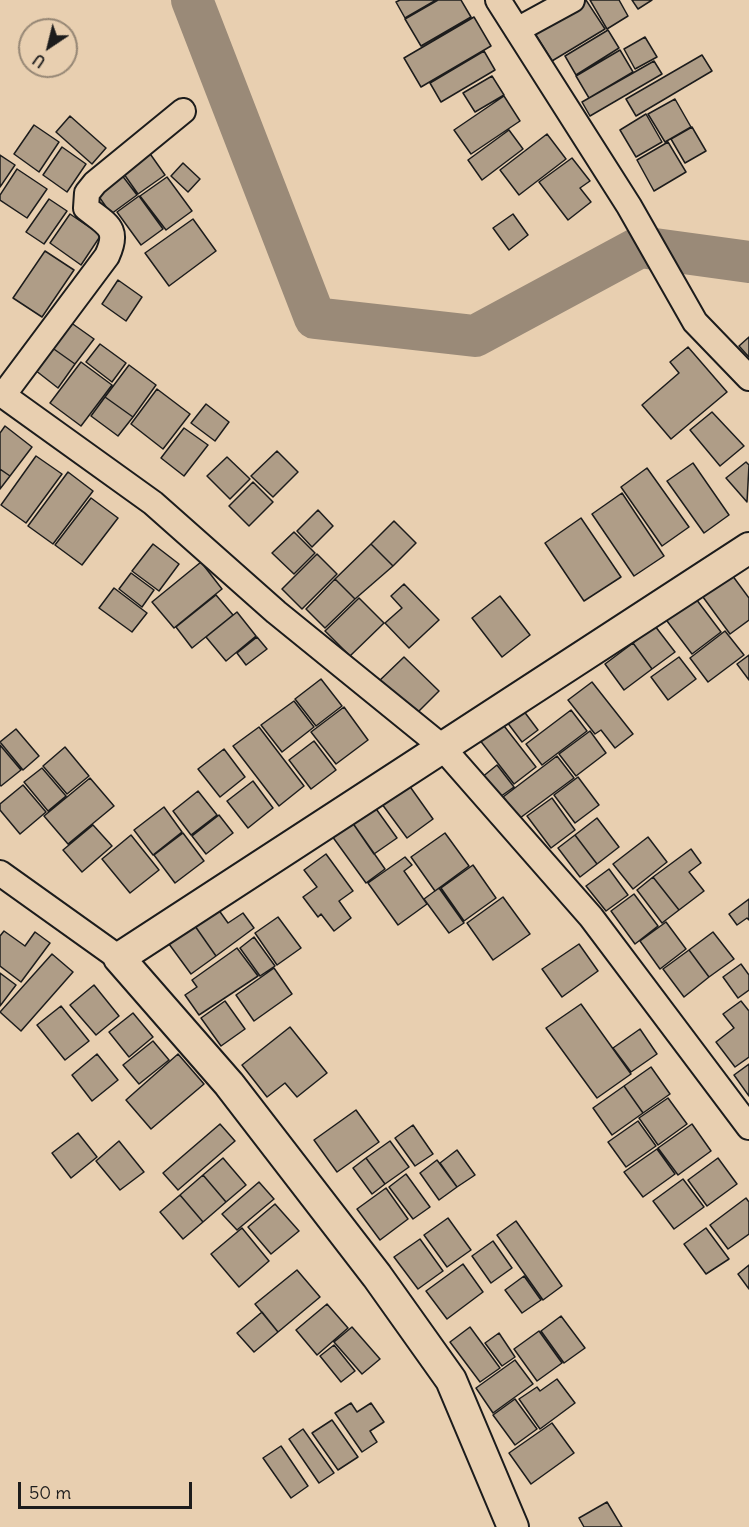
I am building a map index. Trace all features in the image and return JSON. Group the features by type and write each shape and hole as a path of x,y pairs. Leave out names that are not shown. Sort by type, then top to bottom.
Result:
{"street":[{"path":"498,0 629,206 695,322 749,378"},
{"path":"517,30 572,0"},
{"path":"183,111 95,183 87,194 86,208 110,227 114,242 107,256 2,393 153,503 276,612 441,746 591,917 749,1127"},
{"path":"119,958 441,746 749,548"},
{"path":"0,873 119,958 229,1084 377,1276 451,1380 513,1527"}],"building":[{"path":"436,0 405,18 396,2"},
{"path":"438,0 461,0 471,17 421,46 405,19"},
{"path":"586,0 605,29 552,61 534,32"},
{"path":"590,0 619,0 628,16 607,29"},
{"path":"632,0 652,0 638,9"},
{"path":"474,17 491,46 421,87 404,58"},
{"path":"608,30 619,48 576,75 565,56"},
{"path":"645,37 657,57 635,69 624,49"},
{"path":"620,50 633,72 589,98 576,76"},
{"path":"484,51 495,70 441,102 430,83"},
{"path":"702,55 712,71 636,116 626,99"},
{"path":"654,61 662,74 590,116 582,102"},
{"path":"492,76 504,95 475,112 463,93"},
{"path":"504,96 520,121 471,154 454,130"},
{"path":"675,99 691,127 665,142 648,114"},
{"path":"646,114 662,142 636,157 620,130"},
{"path":"70,116 106,148 92,164 56,132"},
{"path":"34,125 59,142 39,172 14,154"},
{"path":"692,127 706,151 685,163 671,139"},
{"path":"509,130 523,149 482,180 468,160"},
{"path":"547,134 566,159 519,195 500,170"},
{"path":"668,142 686,172 654,191 637,160"},
{"path":"62,147 86,164 67,192 43,175"},
{"path":"146,148 165,175 138,194 119,167"},
{"path":"0,155 15,165 0,187"},
{"path":"572,158 590,181 580,188 591,202 568,220 539,182"},
{"path":"183,163 200,179 188,192 171,176"},
{"path":"17,169 47,189 27,218 0,200 0,195"},
{"path":"118,170 137,195 111,214 93,188"},
{"path":"167,177 192,211 166,230 140,196"},
{"path":"139,196 163,229 141,245 117,212"},
{"path":"49,199 67,211 44,244 26,232"},
{"path":"70,214 101,235 81,265 50,243"},
{"path":"513,214 528,235 509,250 493,228"},
{"path":"193,219 216,251 169,286 145,253"},
{"path":"45,251 74,270 42,317 13,298"},
{"path":"118,280 142,297 126,321 102,304"},
{"path":"70,322 94,339 75,364 51,347"},
{"path":"749,337 749,357 739,346"},
{"path":"100,344 126,363 112,382 86,362"},
{"path":"51,347 75,364 58,388 35,370"},
{"path":"688,347 727,392 671,439 642,405 679,373 670,362"},
{"path":"81,362 112,385 81,426 50,403"},
{"path":"129,365 156,385 133,417 105,397"},
{"path":"157,389 190,414 163,449 131,424"},
{"path":"105,397 133,417 118,436 91,416"},
{"path":"206,404 229,422 215,441 191,423"},
{"path":"712,412 744,446 720,466 690,430"},
{"path":"5,426 32,447 10,476 0,469 0,433"},
{"path":"184,428 208,445 184,476 161,458"},
{"path":"277,451 298,472 273,497 251,476"},
{"path":"36,456 62,474 26,523 1,505"},
{"path":"227,457 250,479 230,499 207,476"},
{"path":"746,462 749,465 747,502 726,478"},
{"path":"693,463 729,515 704,533 667,481"},
{"path":"647,468 689,527 662,546 621,487"},
{"path":"0,469 10,476 0,489"},
{"path":"68,472 93,491 53,544 28,526"},
{"path":"253,482 273,502 249,526 229,506"},
{"path":"622,493 664,556 634,576 592,514"},
{"path":"91,498 118,518 82,565 55,545"},
{"path":"318,510 333,526 312,547 297,531"},
{"path":"581,518 621,577 584,601 545,543"},
{"path":"394,521 416,543 393,566 371,544"},
{"path":"294,532 315,553 294,574 272,553"},
{"path":"153,544 179,564 159,591 132,571"},
{"path":"371,544 393,566 355,599 335,579"},
{"path":"317,554 337,574 302,609 282,589"},
{"path":"201,562 222,589 174,628 152,602"},
{"path":"131,573 154,590 142,607 119,589"},
{"path":"732,575 749,598 749,620 730,634 703,597"},
{"path":"335,579 355,599 325,628 306,609"},
{"path":"404,584 439,620 409,648 385,623 402,608 391,596"},
{"path":"114,588 147,613 132,632 99,608"},
{"path":"216,595 233,615 192,648 176,627"},
{"path":"693,595 721,632 692,654 664,617"},
{"path":"500,596 530,635 502,657 472,618"},
{"path":"359,598 384,623 350,656 325,631"},
{"path":"237,612 256,636 226,661 206,637"},
{"path":"655,626 675,652 652,669 633,643"},
{"path":"725,631 744,655 708,682 690,658"},
{"path":"257,637 267,649 246,665 237,653"},
{"path":"633,643 652,669 624,690 605,664"},
{"path":"749,655 749,680 737,664"},
{"path":"404,657 439,691 412,718 377,683"},
{"path":"679,657 696,679 668,700 651,677"},
{"path":"321,679 342,706 316,726 295,699"},
{"path":"592,682 633,734 615,748 601,730 595,734 568,700"},
{"path":"294,701 314,727 282,752 261,725"},
{"path":"517,702 538,730 522,742 501,714"},
{"path":"344,707 368,740 336,764 311,732"},
{"path":"571,710 587,731 542,765 526,744"},
{"path":"501,722 536,767 514,784 479,739"},
{"path":"259,727 304,786 279,806 233,746"},
{"path":"16,729 39,756 23,770 0,742"},
{"path":"590,731 606,753 576,776 559,754"},
{"path":"314,741 336,770 311,789 289,760"},
{"path":"0,745 21,770 1,786 0,785"},
{"path":"65,747 89,776 67,794 43,766"},
{"path":"224,749 245,777 220,797 198,769"},
{"path":"557,756 574,778 520,818 503,797"},
{"path":"497,765 514,787 497,799 481,778"},
{"path":"42,768 66,796 48,811 24,782"},
{"path":"578,777 599,805 575,823 554,795"},
{"path":"90,778 114,806 68,844 44,816"},
{"path":"253,781 273,808 248,828 227,801"},
{"path":"406,781 433,819 407,838 379,800"},
{"path":"23,785 46,812 20,834 0,810 0,804"},
{"path":"198,791 217,815 191,835 173,811"},
{"path":"552,798 575,830 551,848 527,816"},
{"path":"374,806 397,838 374,854 352,822"},
{"path":"164,807 182,832 153,855 134,830"},
{"path":"219,815 233,833 206,854 192,836"},
{"path":"597,818 619,847 597,864 575,835"},
{"path":"352,822 385,869 366,883 332,836"},
{"path":"93,825 112,846 82,872 63,850"},
{"path":"183,833 204,861 175,883 154,855"},
{"path":"445,833 469,866 435,891 411,857"},
{"path":"131,835 159,870 130,893 102,859"},
{"path":"575,835 597,864 580,877 558,848"},
{"path":"648,837 667,862 633,889 613,864"},
{"path":"691,849 701,863 689,872 704,891 679,910 653,877"},
{"path":"326,854 353,891 339,901 351,918 334,931 321,914 318,917 303,897 317,887 304,870"},
{"path":"405,857 412,865 404,871 427,904 398,925 368,883"},
{"path":"473,865 496,898 464,921 441,888"},
{"path":"609,869 628,895 606,911 586,886"},
{"path":"653,877 679,910 662,923 637,890"},
{"path":"439,888 464,923 449,933 424,899"},
{"path":"634,894 658,926 635,944 611,911"},
{"path":"503,897 530,934 493,960 467,923"},
{"path":"749,899 749,920 747,918 737,925 729,914"},
{"path":"218,909 228,923 243,913 254,928 216,956 195,926"},
{"path":"278,917 301,948 277,965 255,933"},
{"path":"666,922 686,949 660,969 640,941"},
{"path":"195,926 216,956 191,974 169,944"},
{"path":"4,931 25,946 35,932 50,943 21,982 0,966 0,936"},
{"path":"713,932 734,959 709,977 689,950"},
{"path":"254,937 275,966 260,976 240,948"},
{"path":"579,944 598,971 562,997 542,969"},
{"path":"237,948 258,976 199,1015 185,995 197,987 192,980"},
{"path":"689,950 709,977 684,997 663,969"},
{"path":"52,954 73,972 21,1031 0,1012"},
{"path":"741,964 749,975 749,990 738,998 723,977"},
{"path":"274,968 292,994 254,1021 236,995"},
{"path":"0,973 16,985 0,1006"},
{"path":"94,985 119,1016 96,1035 70,1005"},
{"path":"225,1001 245,1029 221,1046 201,1018"},
{"path":"741,1001 749,1011 749,1057 735,1067 716,1042 734,1028 723,1014"},
{"path":"581,1004 631,1074 597,1098 546,1028"},
{"path":"61,1006 89,1041 65,1060 37,1025"},
{"path":"133,1013 153,1037 129,1057 109,1032"},
{"path":"290,1027 327,1073 297,1097 285,1083 267,1097 242,1065"},
{"path":"640,1029 657,1054 631,1072 613,1048"},
{"path":"153,1041 169,1060 139,1084 123,1065"},
{"path":"97,1054 118,1080 92,1101 72,1075"},
{"path":"178,1054 204,1084 151,1129 126,1100"},
{"path":"749,1064 749,1096 734,1075"},
{"path":"651,1067 670,1094 643,1113 624,1086"},
{"path":"624,1086 643,1113 612,1135 593,1108"},
{"path":"668,1098 687,1124 658,1145 639,1118"},
{"path":"356,1110 379,1142 337,1172 314,1140"},
{"path":"638,1121 656,1146 626,1167 608,1142"},
{"path":"220,1124 235,1141 178,1190 163,1173"},
{"path":"692,1124 711,1151 678,1175 658,1148"},
{"path":"413,1125 433,1154 415,1166 395,1138"},
{"path":"78,1133 97,1157 71,1178 52,1153"},
{"path":"119,1141 144,1172 120,1190 96,1161"},
{"path":"390,1141 409,1167 385,1184 366,1158"},
{"path":"657,1149 675,1174 643,1197 624,1172"},
{"path":"457,1150 475,1175 457,1187 440,1163"},
{"path":"223,1158 246,1185 226,1202 203,1175"},
{"path":"366,1158 385,1184 372,1194 353,1168"},
{"path":"718,1158 737,1184 707,1206 688,1180"},
{"path":"437,1160 457,1187 439,1200 420,1173"},
{"path":"406,1174 430,1207 413,1219 389,1187"},
{"path":"203,1175 226,1202 203,1222 180,1195"},
{"path":"683,1179 704,1207 674,1229 653,1201"},
{"path":"259,1182 274,1199 237,1230 222,1214"},
{"path":"386,1188 408,1219 380,1240 357,1209"},
{"path":"180,1195 203,1222 183,1239 160,1212"},
{"path":"746,1198 749,1202 749,1234 728,1249 710,1225"},
{"path":"275,1204 299,1231 271,1254 248,1227"},
{"path":"448,1218 471,1250 447,1267 424,1235"},
{"path":"516,1221 562,1286 543,1300 497,1235"},
{"path":"242,1228 269,1261 239,1287 211,1254"},
{"path":"706,1228 729,1259 706,1274 684,1244"},
{"path":"420,1239 443,1271 418,1289 394,1257"},
{"path":"493,1241 512,1268 491,1283 472,1256"},
{"path":"463,1264 483,1292 447,1319 426,1291"},
{"path":"749,1265 749,1289 738,1274"},
{"path":"297,1270 320,1297 278,1332 255,1304"},
{"path":"524,1276 541,1300 522,1313 505,1290"},
{"path":"327,1304 348,1328 317,1355 296,1330"},
{"path":"262,1312 278,1332 254,1352 237,1333"},
{"path":"561,1316 585,1348 564,1363 541,1331"},
{"path":"352,1327 380,1359 362,1374 334,1342"},
{"path":"470,1327 500,1368 480,1382 450,1342"},
{"path":"539,1331 562,1363 537,1381 514,1349"},
{"path":"499,1333 515,1357 502,1366 485,1343"},
{"path":"334,1345 355,1371 341,1382 320,1356"},
{"path":"515,1360 533,1384 493,1413 476,1388"},
{"path":"557,1379 575,1403 540,1429 519,1399 537,1387 540,1391"},
{"path":"515,1399 537,1429 515,1445 493,1415"},
{"path":"351,1403 357,1412 371,1403 384,1422 370,1431 377,1442 362,1452 335,1413"},
{"path":"332,1420 358,1457 338,1470 312,1433"},
{"path":"552,1423 574,1453 531,1484 509,1453"},
{"path":"303,1429 334,1473 319,1483 289,1439"},
{"path":"281,1446 308,1486 291,1498 263,1458"},
{"path":"607,1502 622,1527 584,1527 579,1518"}],"waterway":[{"path":"192,0 315,318 475,336 640,247 749,262"}]}
